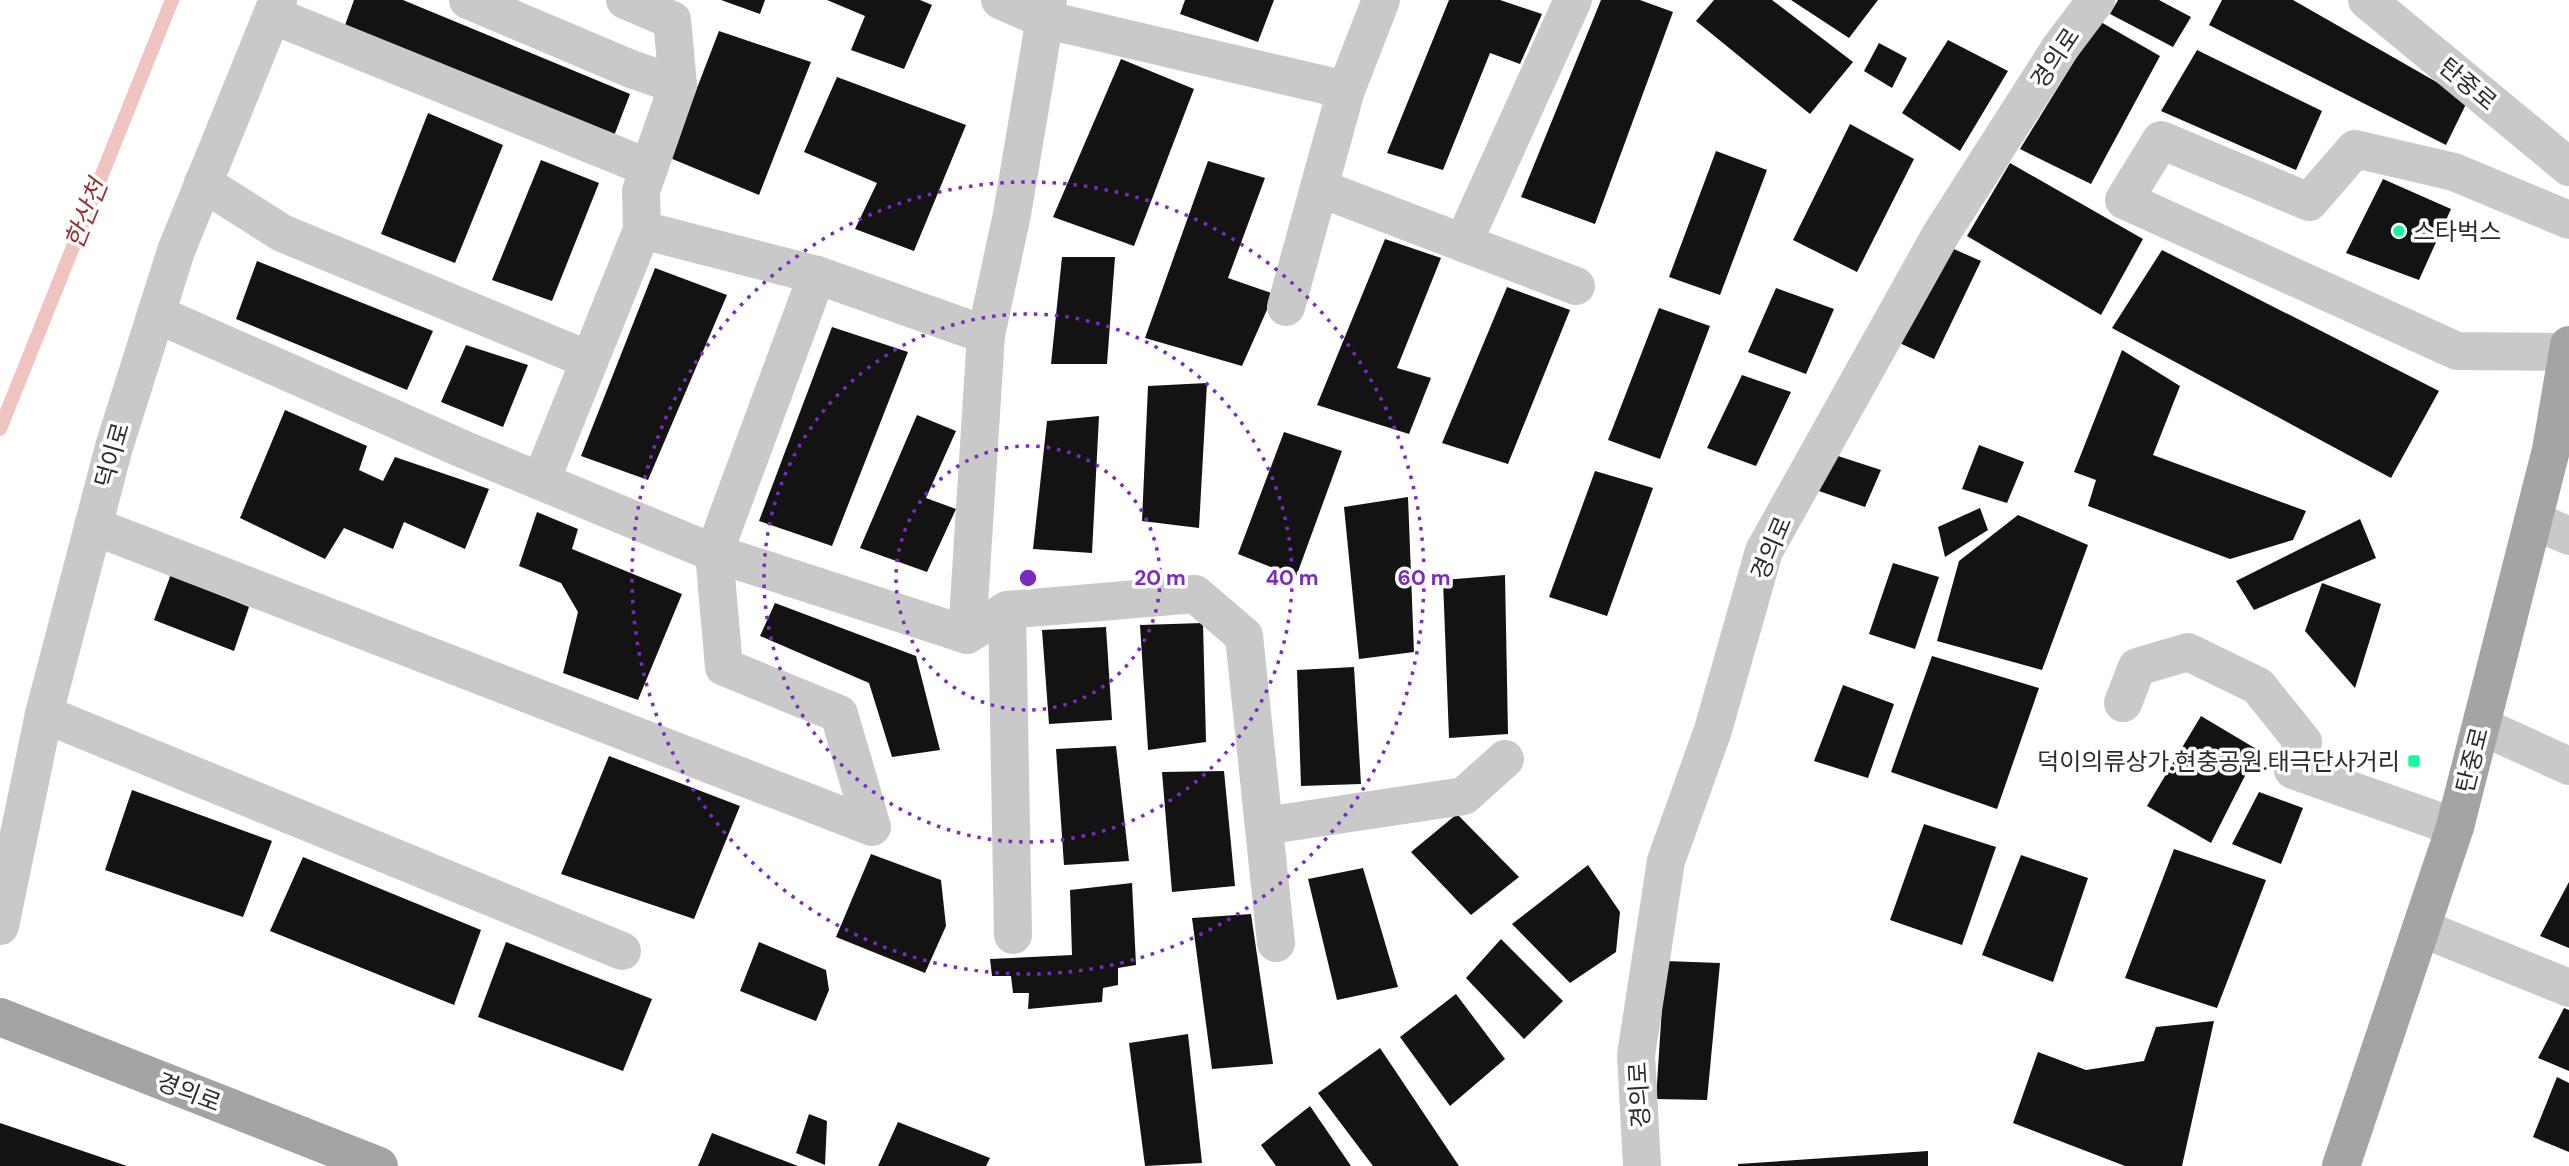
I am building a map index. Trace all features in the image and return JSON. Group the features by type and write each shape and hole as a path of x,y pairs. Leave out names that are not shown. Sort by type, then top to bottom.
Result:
{"main road":[{"name":"탄중로","path":"2341,1166 2455,827 2551,450 2569,350"},
{"name":"경의로","path":"0,1017 379,1166"}],"street":[{"path":"468,0 631,69 678,85"},
{"path":"541,481 642,230 640,191 678,85 672,20 625,0"},
{"path":"1000,0 1046,9 1346,90"},
{"path":"1286,307 1346,90 1381,0"},
{"path":"1463,243 1573,0"},
{"name":"경의로","path":"1642,1166 1636,1055 1666,862 1713,730 1764,551 1941,234 2060,48 2096,0"},
{"name":"탄중로","path":"2367,0 2569,167"},
{"path":"275,8 649,168"},
{"name":"덕이로","path":"0,926 44,714 114,447 176,251 275,8"},
{"path":"967,635 986,335 1012,214 1046,9"},
{"path":"2569,220 2454,172 2354,149 2309,202 2161,139 2124,200 2456,351 2569,350"},
{"path":"204,183 282,233 589,360"},
{"path":"1319,188 1576,286"},
{"path":"642,230 817,275 986,335"},
{"path":"93,526 872,827 839,714 724,667 714,553 817,275"},
{"path":"156,314 714,553 967,635 1007,610 1195,594 1244,636 1276,943"},
{"path":"2533,520 2569,536"},
{"path":"1007,610 1013,935"},
{"path":"2123,703 2137,667 2188,652 2258,686 2302,742 2293,770 2455,827"},
{"path":"44,714 622,951"},
{"path":"2481,726 2569,766"},
{"path":"1264,826 1464,796 1505,760"},
{"path":"2421,928 2569,988"}],"building":[{"path":"354,0 403,0 630,94 614,136 344,28"},
{"path":"721,0 765,0 760,14"},
{"path":"827,0 920,0 932,5 904,69 851,50 865,16"},
{"path":"1185,0 1274,0 1258,42 1180,14"},
{"path":"1449,0 1500,0 1542,14 1520,64 1490,53 1443,170 1387,153"},
{"path":"1601,0 1640,0 1673,12 1595,224 1521,197"},
{"path":"1714,0 1772,0 1853,62 1810,114 1696,21"},
{"path":"1791,0 1878,0 1849,38"},
{"path":"2118,0 2159,0 2191,17 2173,47 2110,14"},
{"path":"2222,0 2293,0 2468,100 2446,145 2209,25"},
{"path":"2099,21 2160,56 2091,184 2020,149"},
{"path":"719,31 811,62 759,195 670,158"},
{"path":"1948,40 2008,71 1960,151 1902,113"},
{"path":"1879,43 1907,58 1892,88 1864,71"},
{"path":"2197,50 2322,111 2296,170 2161,111"},
{"path":"1121,59 1194,89 1134,246 1053,217"},
{"path":"837,77 966,125 914,251 855,229 877,183 804,152"},
{"path":"428,113 503,145 455,263 381,234"},
{"path":"1850,124 1914,159 1857,272 1793,240"},
{"path":"1716,151 1767,170 1720,295 1669,277"},
{"path":"541,160 599,183 552,301 492,280"},
{"path":"1208,161 1265,178 1228,278 1274,294 1242,366 1145,338"},
{"path":"2010,163 2143,239 2101,315 1967,236"},
{"name":"스타벅스","path":"2383,179 2451,209 2419,280 2346,253"},
{"path":"1385,239 1441,258 1397,368 1431,378 1409,434 1317,405"},
{"path":"1947,246 1981,261 1934,359 1893,340"},
{"path":"2162,250 2439,391 2391,478 2112,328"},
{"path":"1062,257 1115,257 1107,364 1051,364"},
{"path":"257,261 433,331 407,390 236,319"},
{"path":"655,268 727,295 648,480 581,456"},
{"path":"1507,287 1570,310 1508,464 1442,443"},
{"path":"1776,288 1834,309 1806,374 1748,352"},
{"path":"1659,308 1710,326 1660,459 1608,440"},
{"path":"832,327 908,352 832,546 759,521"},
{"path":"466,345 528,365 503,427 441,402"},
{"path":"2122,350 2180,386 2153,455 2306,511 2293,540 2230,559 2088,506 2096,480 2074,472"},
{"path":"1742,375 1791,392 1756,466 1707,448"},
{"path":"1207,383 1199,528 1142,521 1148,386"},
{"path":"285,410 367,446 359,470 383,481 395,457 489,489 465,549 404,522 393,549 344,528 325,559 240,518"},
{"path":"917,415 956,431 926,498 956,509 927,572 860,548"},
{"path":"1099,416 1092,553 1033,549 1047,421"},
{"path":"1284,432 1342,451 1296,577 1238,554"},
{"path":"1979,445 2024,462 2007,503 1962,489"},
{"path":"1838,456 1881,470 1865,507 1816,490"},
{"path":"1595,471 1653,488 1607,616 1549,597"},
{"path":"1408,497 1414,652 1359,659 1344,507"},
{"path":"1980,508 1988,530 1945,557 1938,527"},
{"path":"537,512 578,529 572,549 682,594 638,700 563,673 578,612 561,583 519,566"},
{"path":"2018,515 2088,545 2042,670 1937,641 1959,561"},
{"path":"2360,519 2376,558 2254,610 2236,581"},
{"path":"1893,563 1939,577 1915,649 1869,634"},
{"path":"171,574 249,607 234,651 154,620"},
{"path":"1505,575 1508,734 1449,738 1443,580"},
{"path":"2322,583 2381,604 2355,688 2305,631"},
{"path":"775,603 916,656 940,750 892,757 869,683 760,636"},
{"path":"1203,623 1206,742 1148,750 1140,625"},
{"path":"1106,627 1112,720 1049,724 1042,630"},
{"path":"1932,656 2039,688 1997,809 1891,772"},
{"path":"1354,667 1361,784 1301,786 1297,670"},
{"path":"1843,685 1894,704 1868,778 1814,761"},
{"path":"2201,716 2258,750 2211,843 2147,806"},
{"path":"1116,746 1129,861 1064,865 1056,749"},
{"path":"609,756 740,806 694,919 561,874"},
{"path":"1224,771 1235,886 1172,892 1162,772"},
{"path":"132,790 272,841 243,917 105,870"},
{"path":"2259,792 2303,808 2281,864 2232,844"},
{"path":"1457,814 1519,877 1471,915 1411,852"},
{"path":"1924,824 1996,847 1962,945 1890,920"},
{"path":"2174,849 2266,880 2217,1008 2125,978"},
{"path":"871,854 941,880 946,926 925,973 836,937"},
{"path":"2021,855 2088,878 2053,982 1982,955"},
{"path":"303,857 481,930 454,1005 270,931"},
{"path":"1588,865 1620,912 1616,952 1570,983 1512,924"},
{"path":"1363,868 1398,987 1337,1000 1308,879"},
{"path":"2569,882 2569,948 2540,936"},
{"path":"1132,883 1136,965 1118,968 1118,985 1103,988 1102,1002 1028,1009 1029,993 1013,993 1011,976 992,976 990,959 1072,955 1070,890"},
{"path":"1251,914 1273,1064 1212,1069 1192,918"},
{"path":"1501,939 1563,1001 1524,1039 1466,978"},
{"path":"506,942 652,999 623,1071 478,1017"},
{"path":"759,942 826,970 829,990 816,1021 740,991"},
{"path":"1665,961 1720,963 1707,1100 1656,1099"},
{"path":"1456,994 1505,1059 1450,1106 1400,1037"},
{"path":"2564,1008 2569,1010 2569,1071 2538,1058"},
{"path":"2214,1021 2182,1166 2125,1166 2013,1123 2038,1052 2086,1070 2144,1061 2156,1027"},
{"path":"1188,1034 1202,1163 1145,1166 1129,1043"},
{"path":"1380,1048 1459,1166 1373,1166 1318,1093"},
{"path":"2557,1077 2569,1083 2569,1152 2533,1137"},
{"path":"1310,1106 1351,1166 1276,1166 1261,1145"},
{"path":"809,1114 827,1121 825,1165 796,1153"},
{"path":"898,1122 990,1158 986,1166 878,1166"},
{"path":"0,1123 127,1166 0,1166"},
{"path":"712,1133 798,1166 698,1166"},
{"path":"1928,1151 1928,1166 1738,1166 1738,1164"}],"waterway":[{"name":"한산천","path":"0,429 172,0"}],"place":[{"name":"스타벅스","path":"2399,231"},
{"name":"덕이의류상가.현충공원.태극단사거리","path":"2414,761"}]}
